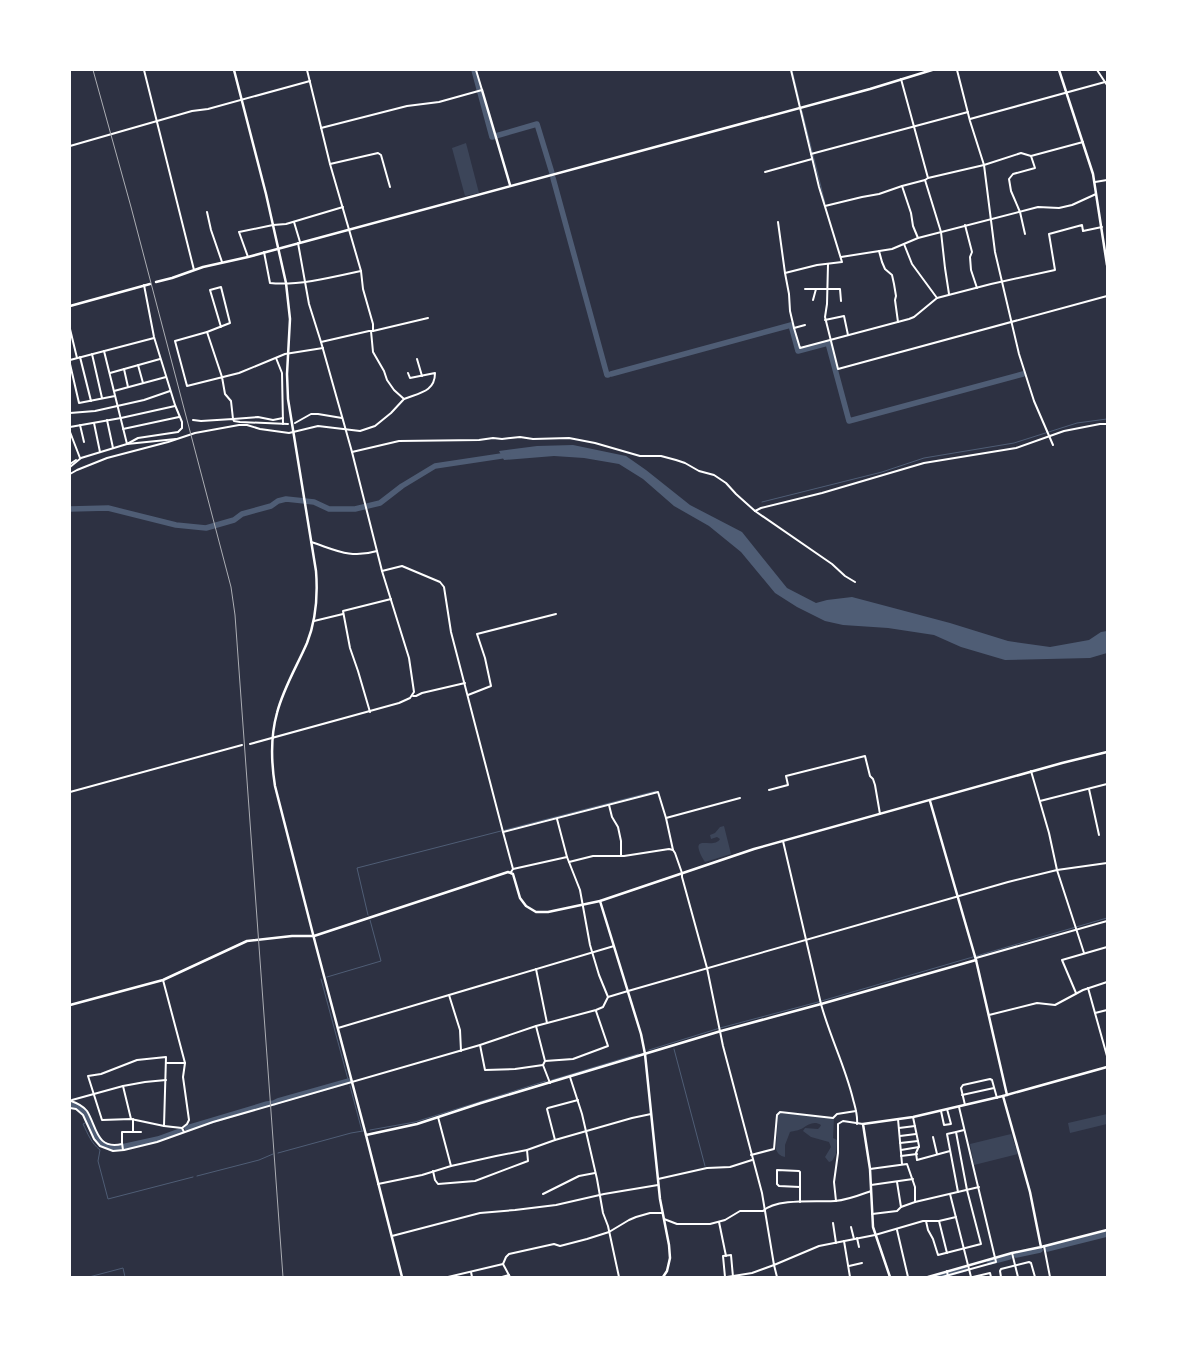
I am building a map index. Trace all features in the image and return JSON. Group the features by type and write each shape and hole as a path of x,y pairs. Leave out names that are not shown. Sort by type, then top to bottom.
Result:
{"main road":[{"path":"234,70 266,194 286,283 290,320 288,400 316,571 317,588 314,621 307,642 279,707 272,737 271,756 275,786 402,1277"},
{"path":"156,282 222,262 248,257 799,108 932,70"},
{"path":"1059,70 1095,182 1107,265"},
{"path":"482,90 510,185"},
{"path":"70,306 150,284"},
{"path":"70,1005 163,980 246,941 292,936 314,936 508,872 513,874 520,898 526,906 536,912 548,912 600,901 754,849 930,801 1031,771 1107,752"},
{"path":"930,801 976,957 1007,1095"},
{"path":"600,901 628,991 645,1054 657,1179 670,1258 666,1271 662,1277"},
{"path":"366,1135 411,1125 721,1031 976,957"},
{"path":"890,1277 875,1235 872,1214 870,1169 863,1124 914,1117 960,1107 1107,1067"},
{"path":"1003,1096 1030,1192 1042,1246"},
{"path":"928,1277 948,1274 1012,1253 1107,1230"}],"street":[{"path":"144,70 158,121 194,270"},
{"path":"307,70 330,164 361,271 363,290 373,324 373,352 384,370 387,380 394,390 404,399"},
{"path":"322,128 417,106 434,104 477,92 482,90 476,70"},
{"path":"785,273 842,262 812,159 791,70"},
{"path":"957,70 984,165 995,252 1019,354 1034,401 1053,446"},
{"path":"1097,70 1107,85"},
{"path":"901,79 928,178"},
{"path":"70,146 158,121 242,100 310,80"},
{"path":"970,119 1105,82"},
{"path":"811,154 968,112"},
{"path":"825,206 862,196 879,194 928,178 984,165 1021,153 1031,156 1083,142"},
{"path":"330,164 378,153 381,156 390,188"},
{"path":"1025,234 1020,212 1011,191 1009,179 1013,174 1034,168 1031,156"},
{"path":"765,172 812,159"},
{"path":"925,180 941,232 949,295"},
{"path":"1095,182 1107,180"},
{"path":"902,186 911,213 913,226 918,238"},
{"path":"841,257 892,249 918,238 1038,207 1059,208 1072,205 1097,193"},
{"path":"248,257 239,232 286,224 343,207"},
{"path":"207,212 211,230 222,262"},
{"path":"294,222 299,242 309,304 352,452 376,551 409,658 414,685 413,696"},
{"path":"778,222 789,294 790,311 800,348 914,317 937,298 1055,270 1049,234 1082,226 1084,231 1102,227"},
{"path":"965,225 972,252 970,257 971,270 977,288"},
{"path":"904,244 912,264 937,298"},
{"path":"879,251 885,269 892,275 896,296 894,300 898,322"},
{"path":"264,252 270,283 306,281 361,271"},
{"path":"828,264 828,288 825,320 838,370 1107,296"},
{"path":"127,444 138,438 178,432 182,428 182,422 175,405 154,338 144,285"},
{"path":"221,327 210,290 221,287 230,323 221,327 207,332 175,341 188,386 239,373 288,354 323,348"},
{"path":"813,300 816,288"},
{"path":"805,289 840,288 841,301"},
{"path":"825,320 844,316 848,335"},
{"path":"321,342 428,318"},
{"path":"794,328 805,325"},
{"path":"70,329 77,358"},
{"path":"207,332 222,377 225,394 231,401 233,419"},
{"path":"70,360 154,338"},
{"path":"104,351 127,444"},
{"path":"92,354 102,398"},
{"path":"80,357 91,401"},
{"path":"276,358 282,373 283,424"},
{"path":"110,373 161,359"},
{"path":"417,359 422,376"},
{"path":"70,364 79,403 115,396"},
{"path":"138,365 143,383"},
{"path":"124,369 128,387"},
{"path":"70,474 107,458 179,439 195,433 240,425 293,434 309,427 318,426 360,431 375,426 391,413 404,399 430,388 433,384 435,373 410,378 408,373"},
{"path":"114,391 166,377"},
{"path":"70,413 96,411 144,400 171,391"},
{"path":"70,427 121,418 175,405"},
{"path":"295,423 311,414 342,418"},
{"path":"123,429 179,417"},
{"path":"193,420 201,422 258,417 273,420 283,418"},
{"path":"233,419 234,421 288,424"},
{"path":"107,420 113,448"},
{"path":"182,422 186,421"},
{"path":"253,426 255,422"},
{"path":"94,423 100,452"},
{"path":"756,511 761,508 822,493 924,463 1016,448 1049,436 1079,428 1107,424"},
{"path":"80,425 84,442"},
{"path":"70,432 71,438 81,458"},
{"path":"352,452 399,441 479,440 520,437 533,439 569,438 595,443 640,456 661,456 685,463 699,471 714,475 726,483 736,494 756,511 832,564 845,576 855,582"},
{"path":"70,464 81,458 127,444 179,439"},
{"path":"70,467 81,458"},
{"path":"311,542 353,555 376,551"},
{"path":"382,571 402,566 440,582 444,587 450,632 514,869"},
{"path":"314,621 343,614 343,611 391,599"},
{"path":"343,614 352,658 358,670 370,712"},
{"path":"468,695 491,686 485,658 477,634 556,614"},
{"path":"250,744 370,712 399,703 422,693 465,683"},
{"path":"70,792 242,745"},
{"path":"769,790 788,785 786,776 865,756 870,776 875,785 880,815"},
{"path":"1031,771 1049,833 1057,870 1084,953"},
{"path":"1040,801 1107,784"},
{"path":"1089,789 1099,835"},
{"path":"503,832 658,792 666,818 673,850 682,873 707,968 724,1046 765,1209 777,1277"},
{"path":"666,818 740,798"},
{"path":"609,805 612,817 618,826 621,841 621,856"},
{"path":"557,819 567,857 580,890 590,945 599,976 608,997"},
{"path":"783,841 820,1002 825,1020 848,1079 856,1111 857,1124"},
{"path":"569,862 593,856 621,856 668,849 673,850"},
{"path":"511,872 514,869 567,857"},
{"path":"70,1108 76,1109 83,1115 94,1139 100,1146 113,1151 123,1147 157,1142 213,1122 480,1046 536,1026 596,1010 603,1007 608,997 628,991 958,896 1057,870 1107,864"},
{"path":"976,957 1107,921"},
{"path":"338,1028 614,946"},
{"path":"1076,993 1062,960 1107,947"},
{"path":"536,969 547,1023"},
{"path":"163,980 185,1063 183,1077 189,1120 187,1124 182,1128 164,1126 132,1119 102,1120 88,1076 101,1074 137,1060 166,1057 164,1126"},
{"path":"990,1015 1037,1003 1055,1005 1076,993 1107,982"},
{"path":"1088,988 1107,1056"},
{"path":"449,995 460,1030 461,1051"},
{"path":"545,1061 573,1059 608,1046 596,1010"},
{"path":"1095,1013 1107,1010"},
{"path":"536,1026 545,1061 543,1065 550,1083"},
{"path":"480,1046 486,1070 515,1069 543,1065"},
{"path":"166,1063 185,1063"},
{"path":"570,1077 578,1100 586,1132 603,1213 610,1232 619,1277"},
{"path":"965,1105 961,1088 963,1085 975,1082 990,1079 992,1080 997,1098"},
{"path":"71,1101 123,1086 166,1080"},
{"path":"123,1086 132,1119 133,1132"},
{"path":"962,1094 994,1088"},
{"path":"555,1140 547,1109 578,1100"},
{"path":"71,1101 80,1104 87,1111 98,1135 103,1141 112,1145 123,1147"},
{"path":"960,1107 964,1130 996,1259"},
{"path":"941,1110 944,1126 950,1124 947,1109"},
{"path":"751,1155 774,1149 777,1115 780,1112 833,1118 837,1114 856,1111"},
{"path":"378,1184 433,1172 451,1166 527,1150 555,1140 651,1114"},
{"path":"438,1117 451,1166"},
{"path":"914,1117 918,1141 917,1160 950,1151"},
{"path":"898,1119 902,1164"},
{"path":"836,1201 834,1182 838,1153 838,1124 843,1121 863,1124"},
{"path":"899,1128 915,1126"},
{"path":"182,1128 184,1132"},
{"path":"958,1192 947,1134 964,1130"},
{"path":"123,1147 122,1132 141,1132"},
{"path":"926,1221 938,1256 981,1244 967,1190 956,1132"},
{"path":"900,1136 917,1134"},
{"path":"933,1137 937,1154"},
{"path":"900,1143 918,1141"},
{"path":"901,1150 918,1147"},
{"path":"433,1172 435,1180 438,1184 475,1181 528,1161 527,1150"},
{"path":"901,1156 917,1154"},
{"path":"657,1179 707,1168 730,1167 752,1160"},
{"path":"870,1169 907,1164 915,1187 915,1202"},
{"path":"800,1187 778,1186 777,1170 800,1172 800,1187 800,1202"},
{"path":"543,1194 579,1176 595,1173"},
{"path":"871,1185 913,1179"},
{"path":"897,1182 901,1207"},
{"path":"392,1236 480,1213 556,1205 658,1185"},
{"path":"872,1214 897,1211 901,1207 915,1202 979,1187"},
{"path":"664,1219 677,1224 710,1224 719,1222 740,1211 763,1211 774,1204 836,1201 855,1197 871,1191"},
{"path":"950,1194 972,1277 990,1273 991,1277"},
{"path":"502,1277 509,1276 503,1264 509,1254 554,1244 560,1246 568,1244 610,1232 636,1217 650,1213 662,1213"},
{"path":"732,1276 731,1255 723,1256 726,1277 752,1273 812,1248 875,1235 923,1221 939,1221 956,1217"},
{"path":"939,1221 947,1253"},
{"path":"719,1222 726,1256"},
{"path":"833,1223 836,1243"},
{"path":"851,1227 859,1247"},
{"path":"897,1229 908,1277"},
{"path":"844,1241 850,1277"},
{"path":"1042,1246 1050,1277"},
{"path":"1012,1253 1018,1277"},
{"path":"1001,1277 1001,1269 1030,1262 1035,1277"},
{"path":"848,1266 862,1263"},
{"path":"448,1277 503,1264"},
{"path":"470,1272 472,1277"},
{"path":"942,1277 948,1274"}],"shaded area":[{"path":"466,143 479,193 465,196 452,148"},
{"path":"573,445 626,456 690,505 742,532 787,588 816,603 852,597 950,623 1008,641 1050,647 1089,640 1101,632 1107,631 1107,653 1090,658 1005,660 961,647 934,635 888,628 843,625 825,621 797,607 775,593 741,552 709,526 674,506 643,479 619,464 584,458 554,456 504,460 499,451 537,446"},
{"path":"724,826 731,854 705,862 699,850 700,844 717,842 720,839 717,837 711,839 710,835 715,833 720,827"},
{"path":"780,1113 834,1118 833,1138 837,1140 836,1154 832,1161 829,1162 825,1157 831,1147 829,1142 811,1137 803,1131 805,1128 818,1129 821,1125 816,1123 790,1132 785,1145 785,1157 779,1154 776,1149 778,1116"},
{"path":"1107,1114 1107,1124 1070,1133 1068,1123"},
{"path":"1011,1134 1018,1154 974,1165 970,1144"}],"waterway":[{"path":"474,70 492,137 537,124 552,173"},
{"path":"792,70 800,103"},
{"path":"802,111 825,203"},
{"path":"553,178 608,375"},
{"path":"611,374 791,325 798,351 828,343 849,421 1023,374"},
{"path":"762,502 882,472 924,458 1014,443 1077,423 1107,419"},
{"path":"70,509 108,508 176,525 206,528 234,520 242,514 271,506 278,501 286,499 314,502 329,509 355,509 380,503 402,486 435,466 508,455"},
{"path":"505,830 656,791"},
{"path":"368,915 357,868 501,831"},
{"path":"649,1050 720,1028 818,1002 1107,918"},
{"path":"327,977 381,961 370,920"},
{"path":"321,979 349,1083"},
{"path":"674,1049 705,1166"},
{"path":"552,1080 638,1054"},
{"path":"187,1128 349,1081"},
{"path":"370,1130 415,1122 546,1081"},
{"path":"350,1086 362,1131"},
{"path":"70,1105 78,1108 84,1113 95,1135 107,1146 117,1148 158,1139 180,1131"},
{"path":"85,1123 83,1124 90,1138 100,1150 98,1161 108,1199 193,1177"},
{"path":"278,1153 363,1131"},
{"path":"197,1176 259,1160 273,1154"},
{"path":"1047,1249 1107,1234"},
{"path":"1016,1255 1040,1250"},
{"path":"990,1262 1009,1257"},
{"path":"89,1277 123,1268 125,1277"},
{"path":"936,1277 965,1269"}],"railway":[{"path":"93,70 131,207 231,587 235,615 283,1277"}]}
